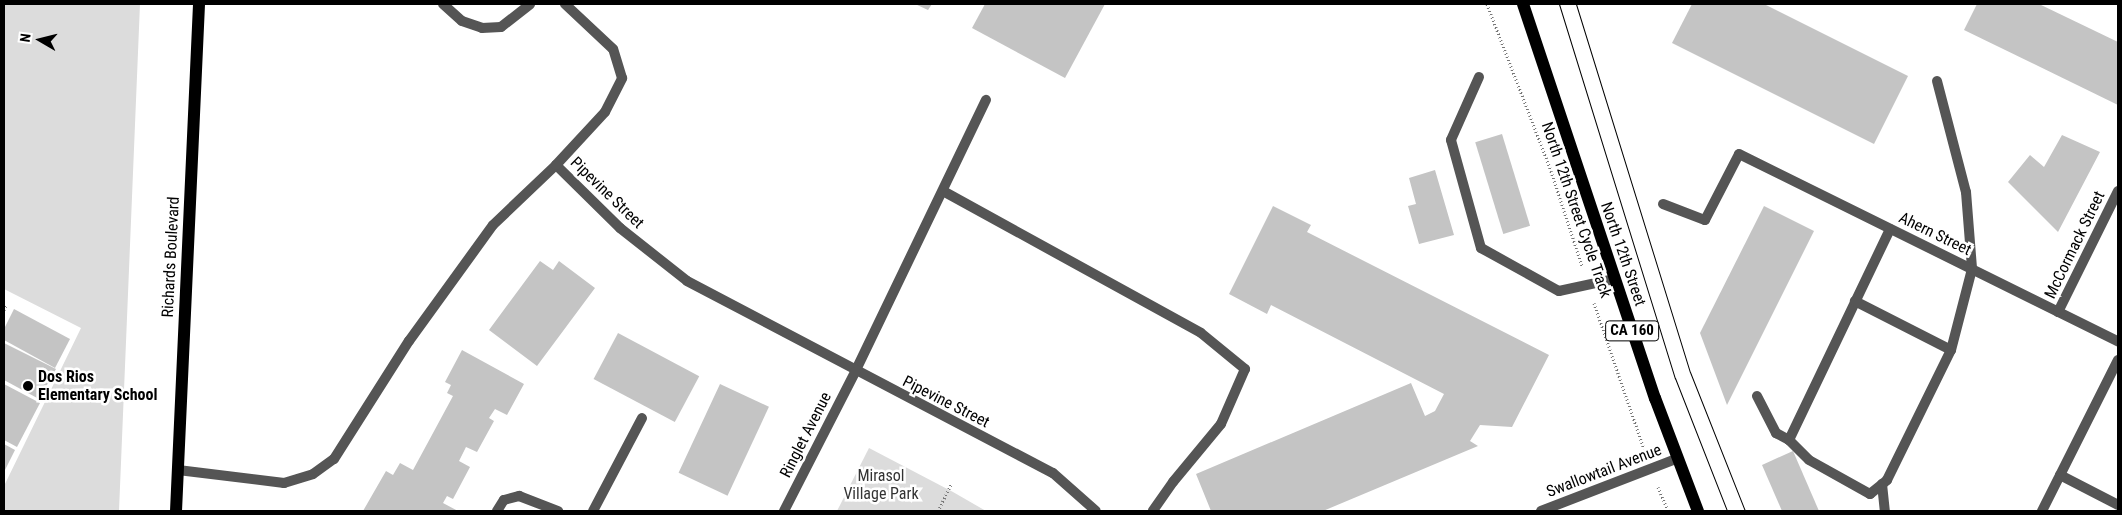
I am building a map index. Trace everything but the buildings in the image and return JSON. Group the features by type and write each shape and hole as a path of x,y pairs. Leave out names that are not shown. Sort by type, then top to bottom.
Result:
{"main road":[{"name":"Richards Boulevard","path":"176,511 199,4"},
{"name":"North 12th Street","path":"1523,4 1614,279 1698,511"}],"street":[{"path":"443,4 462,22 482,28 501,27 530,4"},
{"path":"556,165 605,112 622,78 613,49 565,4"},
{"path":"1479,77 1451,140 1481,248 1559,291 1614,279"},
{"path":"1757,396 1776,433 1789,440 1809,460 1870,494 1887,480 1951,350 1972,269 1966,192 1936,80"},
{"name":"Ringlet Avenue","path":"784,511 855,372 986,100"},
{"name":"Ahern Street","path":"1663,204 1704,220 1739,154 2118,341"},
{"name":"Pipevine Street","path":"178,470 284,484 313,474 334,459 409,341 493,224 556,165 620,228 687,281 855,372 1053,473 1096,511"},
{"path":"943,191 1201,333 1244,369 1221,424 1173,482 1154,511"},
{"name":"McCormack Street","path":"2058,312 2118,191"},
{"path":"1789,440 1890,229"},
{"path":"1855,301 1951,350"},
{"path":"2042,511 2118,360"},
{"path":"593,511 642,418"},
{"name":"Swallowtail Avenue","path":"1541,511 1678,458"},
{"path":"2060,475 2118,506"},
{"path":"1882,484 1885,511"},
{"path":"497,511 504,500 519,496 558,511"}],"path":[{"name":"North 12th Street Cycle Track","path":"1487,4 1551,171 1650,468 1668,511"},
{"path":"4,310 6,305"},
{"path":"938,511 951,484"}],"green space":[{"path":"4,4 140,4 119,511 4,511 4,486 81,328 4,289"},
{"name":"Mirasol Village Park","path":"869,448 953,492 986,511 837,511"}],"tram line":[{"path":"1559,4 1675,378 1727,511"},
{"path":"1576,4 1690,372 1745,511"}],"place":[{"name":"Dos Rios Elementary School","path":"28,386"}]}
